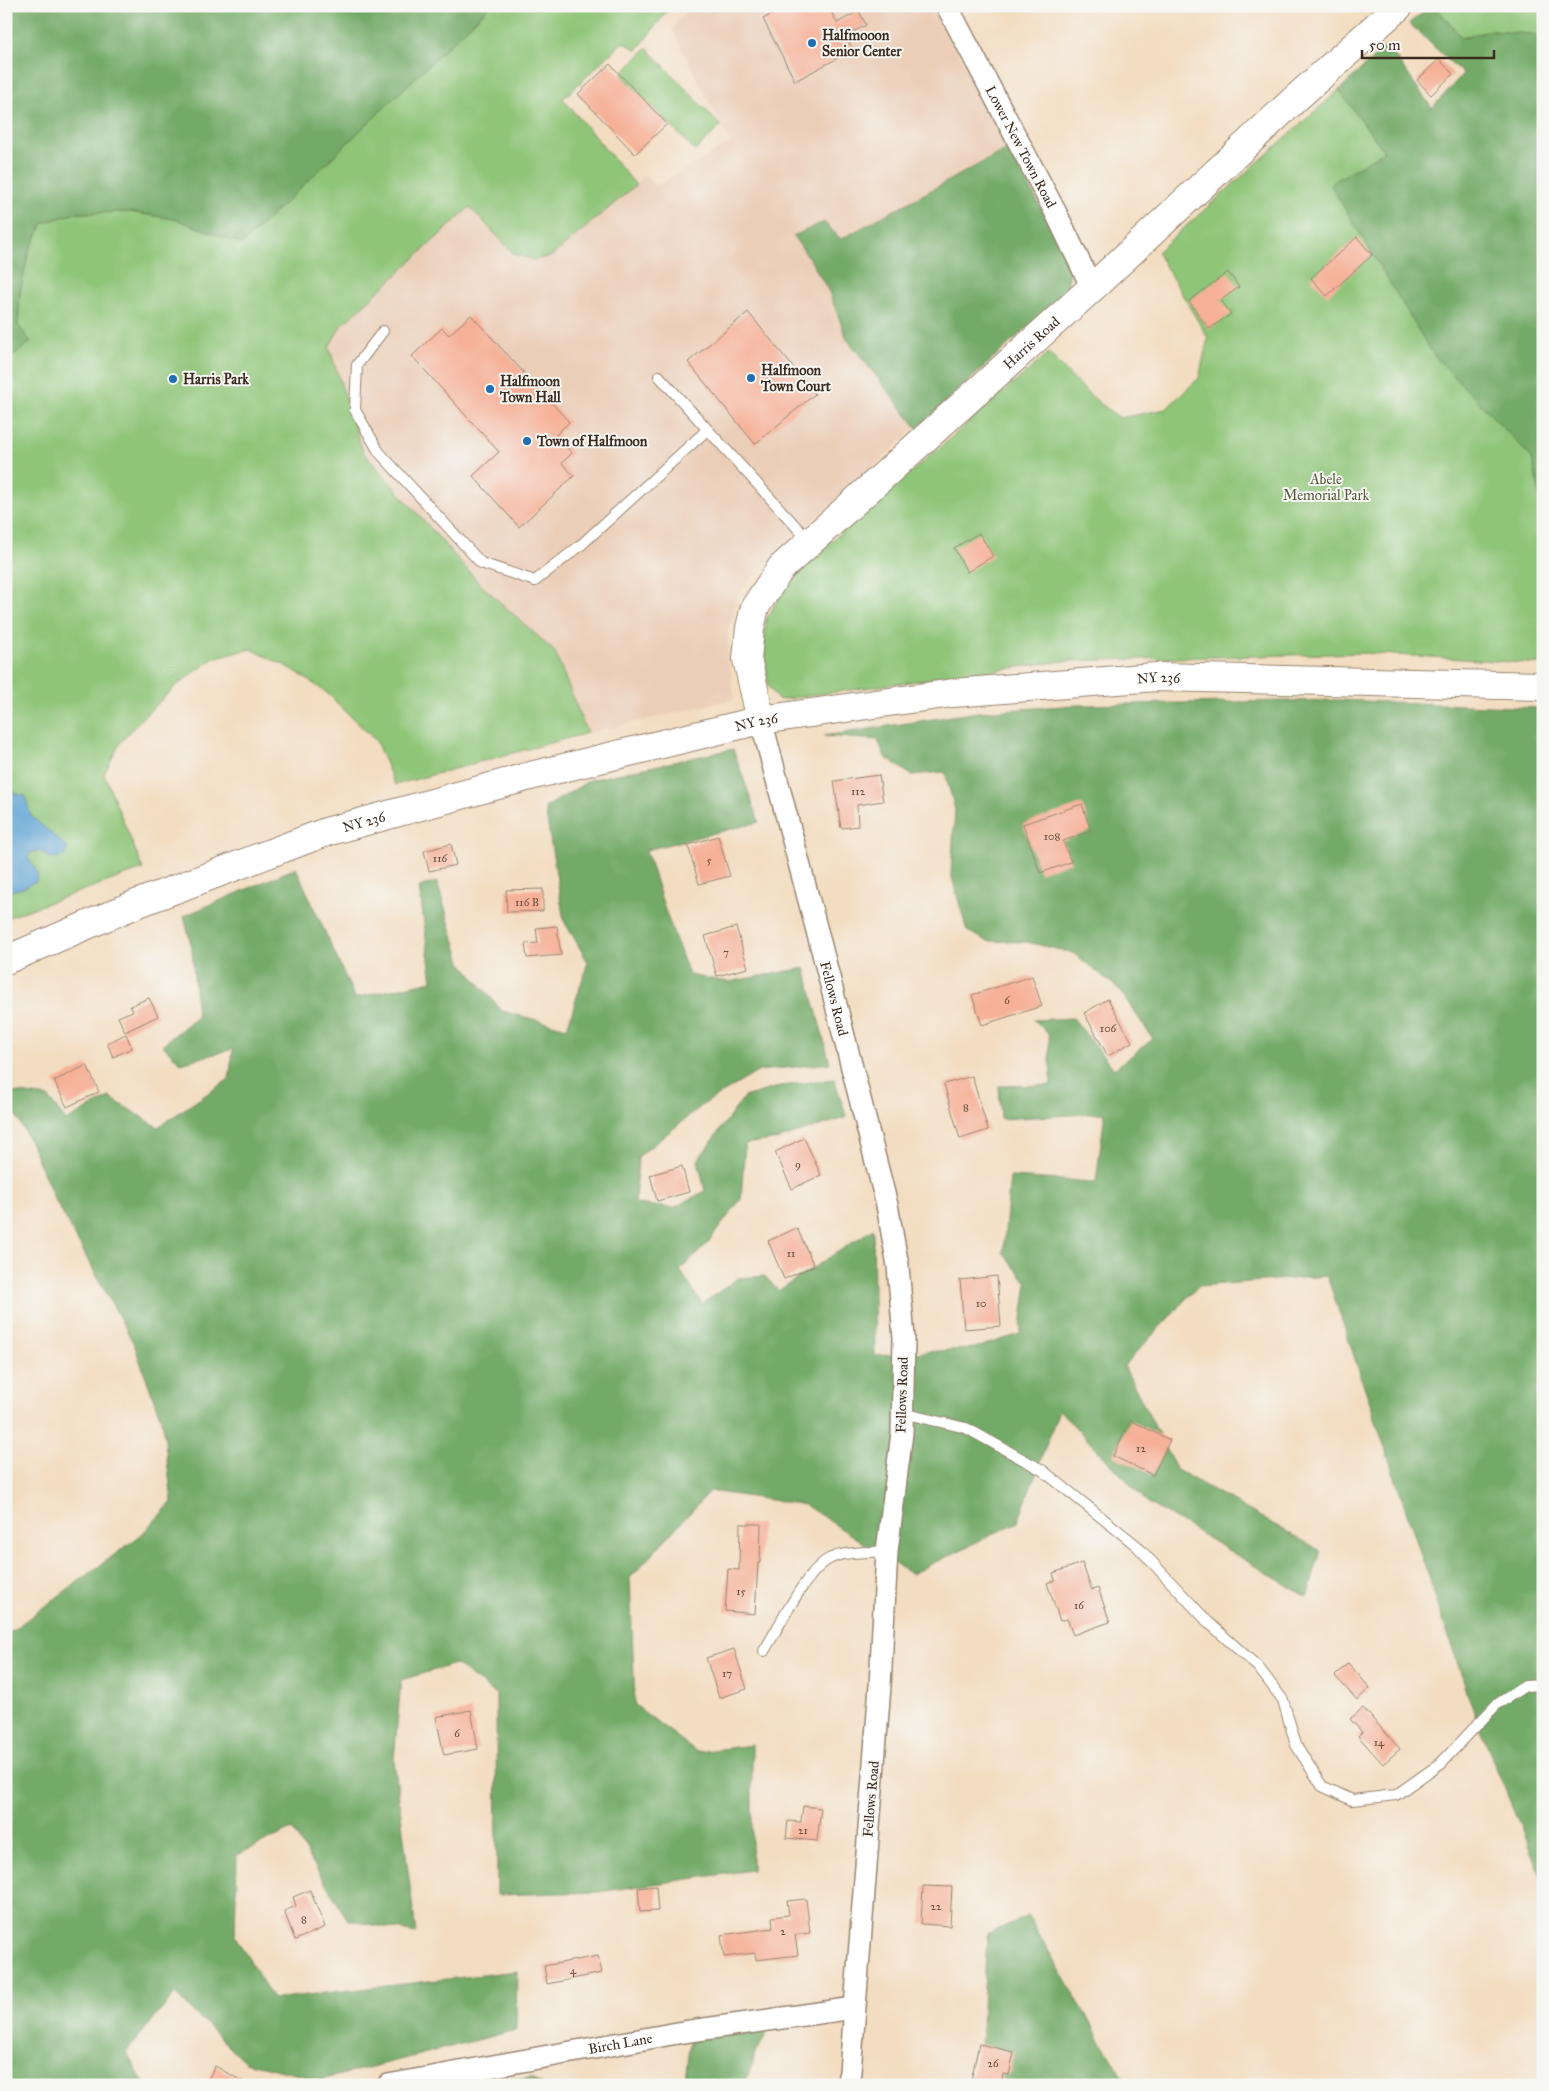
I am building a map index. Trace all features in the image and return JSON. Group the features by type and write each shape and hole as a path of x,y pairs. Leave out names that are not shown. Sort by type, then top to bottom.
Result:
{"main road":[{"name":"Harris Road","path":"761,720 746,659 755,606 781,568 1092,288 1294,100 1399,6"},
{"name":"NY 236","path":"6,960 136,904 326,832 534,775 761,720 953,693 1156,677 1543,686"}],"street":[{"name":"Lower New Town Road","path":"947,6 1056,213 1092,288"},
{"name":"Fellows Road","path":"761,720 887,1205 898,1266 904,1338 902,1433 886,1551 880,1686 847,2085"},
{"name":"Birch Lane","path":"388,2085 683,2032 854,2008"}],"lane":[{"path":"383,331 357,365 355,410 379,452 480,563 535,582 582,545 708,430"},
{"path":"659,376 810,542"},
{"path":"902,1413 966,1428 1042,1470 1136,1545 1208,1622 1258,1667 1283,1700 1296,1745 1322,1786 1352,1800 1396,1794 1441,1763 1496,1706 1525,1686 1543,1685"},
{"path":"764,1651 815,1570 829,1559 886,1551"}],"shaded area":[{"path":"690,6 934,6 1061,245 1070,271 1066,292 755,573 739,592 728,632 729,665 735,699 587,733 555,652 479,583 363,452 329,347 341,326 470,207 514,254 535,260 552,256 636,185 644,175 656,186 730,143 672,29"}],"green space":[{"path":"6,6 490,6 242,244 175,219 130,212 76,213 43,223 29,251 20,292 18,325 31,342 6,361"},
{"name":"Harris Park","path":"490,6 671,6 637,50 623,42 563,99 636,185 552,256 535,260 514,254 470,207 341,326 329,347 363,452 479,583 555,652 587,733 395,785 376,741 327,693 292,669 251,649 214,658 176,686 140,720 120,743 104,774 143,869 6,918 6,361 30,342 18,325 20,292 29,251 43,223 76,213 130,212 175,219 242,244"},
{"path":"1432,6 1435,6 1461,37 1492,31 1543,35 1543,510 1532,458 1433,354 1330,184 1384,151 1339,90 1387,45 1432,108 1463,74 1409,23"},
{"path":"1435,6 1543,6 1543,35 1492,31 1461,37"},
{"path":"647,48 721,126 695,151 621,74"},
{"name":"Abele Memorial Park","path":"1339,90 1384,151 1331,184 1433,354 1532,458 1543,510 1543,664 1365,653 1063,661 778,700 768,685 764,639 766,620 792,575 1049,353 1082,388 1120,418 1166,409 1199,378 1208,338 1157,252"},
{"path":"1009,148 1061,245 1070,271 1066,292 917,428 847,339 829,292 811,261 793,236 824,222 841,239"},
{"path":"1339,700 1538,708 1543,716 1543,1881 1478,1724 1327,1276 1198,1286 1124,1366 1177,1470 1321,1551 1307,1597 1147,1502 1059,1410 1018,1522 911,1574 805,1505 710,1491 630,1578 635,1705 697,1752 752,1745 752,1870 598,1892 497,1895 496,1694 455,1664 401,1680 394,1760 416,1933 348,1920 292,1829 237,1855 235,1936 273,1999 517,1971 516,2030 321,2080 245,2062 175,1994 126,2052 145,2085 6,2085 6,1635 141,1535 172,1502 163,1425 134,1344 54,1198 32,1146 6,1095 6,1091 48,1097 66,1121 109,1097 158,1127 229,1079 233,1049 181,1063 162,1045 197,1017 192,949 184,916 296,868 355,998 432,981 419,887 437,882 461,962 502,1011 567,1028 588,962 564,921 545,808 590,780 733,749 759,822 646,850 665,910 689,975 728,982 805,968 830,1063 759,1071 704,1104 638,1157 635,1204 673,1208 705,1191 698,1160 744,1097 781,1086 834,1079 847,1117 779,1139 745,1144 741,1199 706,1245 680,1270 702,1304 738,1278 765,1276 778,1291 873,1229 875,1356 975,1348 1020,1334 1027,1283 1003,1253 1010,1177 1096,1182 1105,1113 1001,1119 999,1086 1051,1085 1049,1035 1034,1020 1073,1018 1114,1069 1153,1039 1118,988 1073,953 1027,942 987,941 967,931 951,874 955,810 945,772 911,775 885,757 878,740 824,736 978,712 1077,705"},
{"path":"1028,1916 1127,2085 979,2085 987,1934"},
{"path":"768,2030 754,2058 745,2085 687,2085 685,2078 690,2040"},
{"path":"531,2077 542,2085 469,2085 469,2084"}],"water":[{"path":"6,779 10,780 15,794 25,795 31,816 68,848 64,856 52,859 40,851 31,852 28,858 38,873 36,881 23,888 11,891 6,890"}],"building":[{"name":"Halfmooon Senior Center","path":"775,6 828,6 837,23 859,11 866,25 846,36 853,50 795,81 763,19 778,11"},
{"path":"1439,59 1453,74 1431,95 1417,80"},
{"path":"610,64 667,124 635,154 578,94"},
{"path":"1357,237 1372,255 1327,296 1311,278"},
{"path":"1228,272 1239,287 1221,300 1231,314 1209,329 1189,301"},
{"name":"Halfmoon Town Court","path":"748,312 815,394 755,444 688,362"},
{"name":"Halfmoon Town Hall","path":"471,315 569,422 556,435 572,453 562,463 574,476 519,527 473,476 499,452 412,356 442,328 449,335"},
{"path":"979,533 993,556 967,572 954,548"},
{"path":"879,775 883,801 857,805 858,826 841,828 834,781"},
{"path":"1082,804 1091,831 1063,841 1071,862 1040,873 1023,824"},
{"path":"718,836 730,876 699,884 688,845"},
{"path":"451,844 456,865 429,871 424,851"},
{"path":"543,889 543,911 507,912 506,890"},
{"path":"557,926 561,955 527,958 525,944 538,943 536,928"},
{"path":"736,927 748,968 717,976 705,936"},
{"path":"1032,976 1042,1006 982,1025 972,995"},
{"path":"149,998 158,1016 125,1032 118,1017 133,1011 130,1006"},
{"path":"1108,999 1132,1042 1108,1056 1084,1013"},
{"path":"126,1034 132,1048 113,1057 107,1043"},
{"path":"87,1065 99,1092 67,1107 54,1081"},
{"path":"972,1076 988,1130 960,1139 944,1084"},
{"path":"804,1138 821,1175 792,1189 775,1152"},
{"path":"682,1166 689,1192 657,1201 650,1175"},
{"path":"797,1228 814,1266 784,1279 768,1241"},
{"path":"997,1276 1001,1326 964,1329 960,1280"},
{"path":"1130,1420 1170,1440 1153,1475 1113,1456"},
{"path":"740,1524 761,1524 760,1563 758,1563 755,1614 725,1611 728,1569 739,1570"},
{"path":"1082,1563 1092,1590 1098,1588 1110,1622 1073,1635 1067,1619 1060,1621 1047,1583 1055,1580 1053,1573"},
{"path":"734,1649 747,1689 719,1698 706,1658"},
{"path":"1348,1663 1370,1688 1357,1700 1335,1676"},
{"path":"1363,1708 1400,1749 1383,1764 1358,1736 1362,1732 1350,1719"},
{"path":"471,1710 478,1749 444,1755 436,1717"},
{"path":"803,1806 821,1808 817,1841 786,1838 788,1821 801,1822"},
{"path":"656,1886 658,1911 640,1912 638,1888"},
{"path":"923,1886 952,1887 950,1926 921,1924"},
{"path":"310,1890 325,1927 295,1940 284,1911 296,1906 293,1897"},
{"path":"806,1899 810,1933 795,1935 798,1955 756,1960 755,1953 724,1957 721,1935 773,1928 772,1917 789,1915 787,1901"},
{"path":"598,1956 602,1973 547,1984 544,1966"},
{"path":"979,2044 1014,2052 1009,2075 1003,2074 1001,2085 970,2085"},
{"path":"215,2066 249,2085 205,2085"}],"place":[{"name":"Halfmooon Senior Center","path":"812,43"},
{"name":"Halfmoon Town Court","path":"751,378"},
{"name":"Harris Park","path":"173,379"},
{"name":"Halfmoon Town Hall","path":"490,389"},
{"name":"Town of Halfmoon","path":"527,441"}]}
